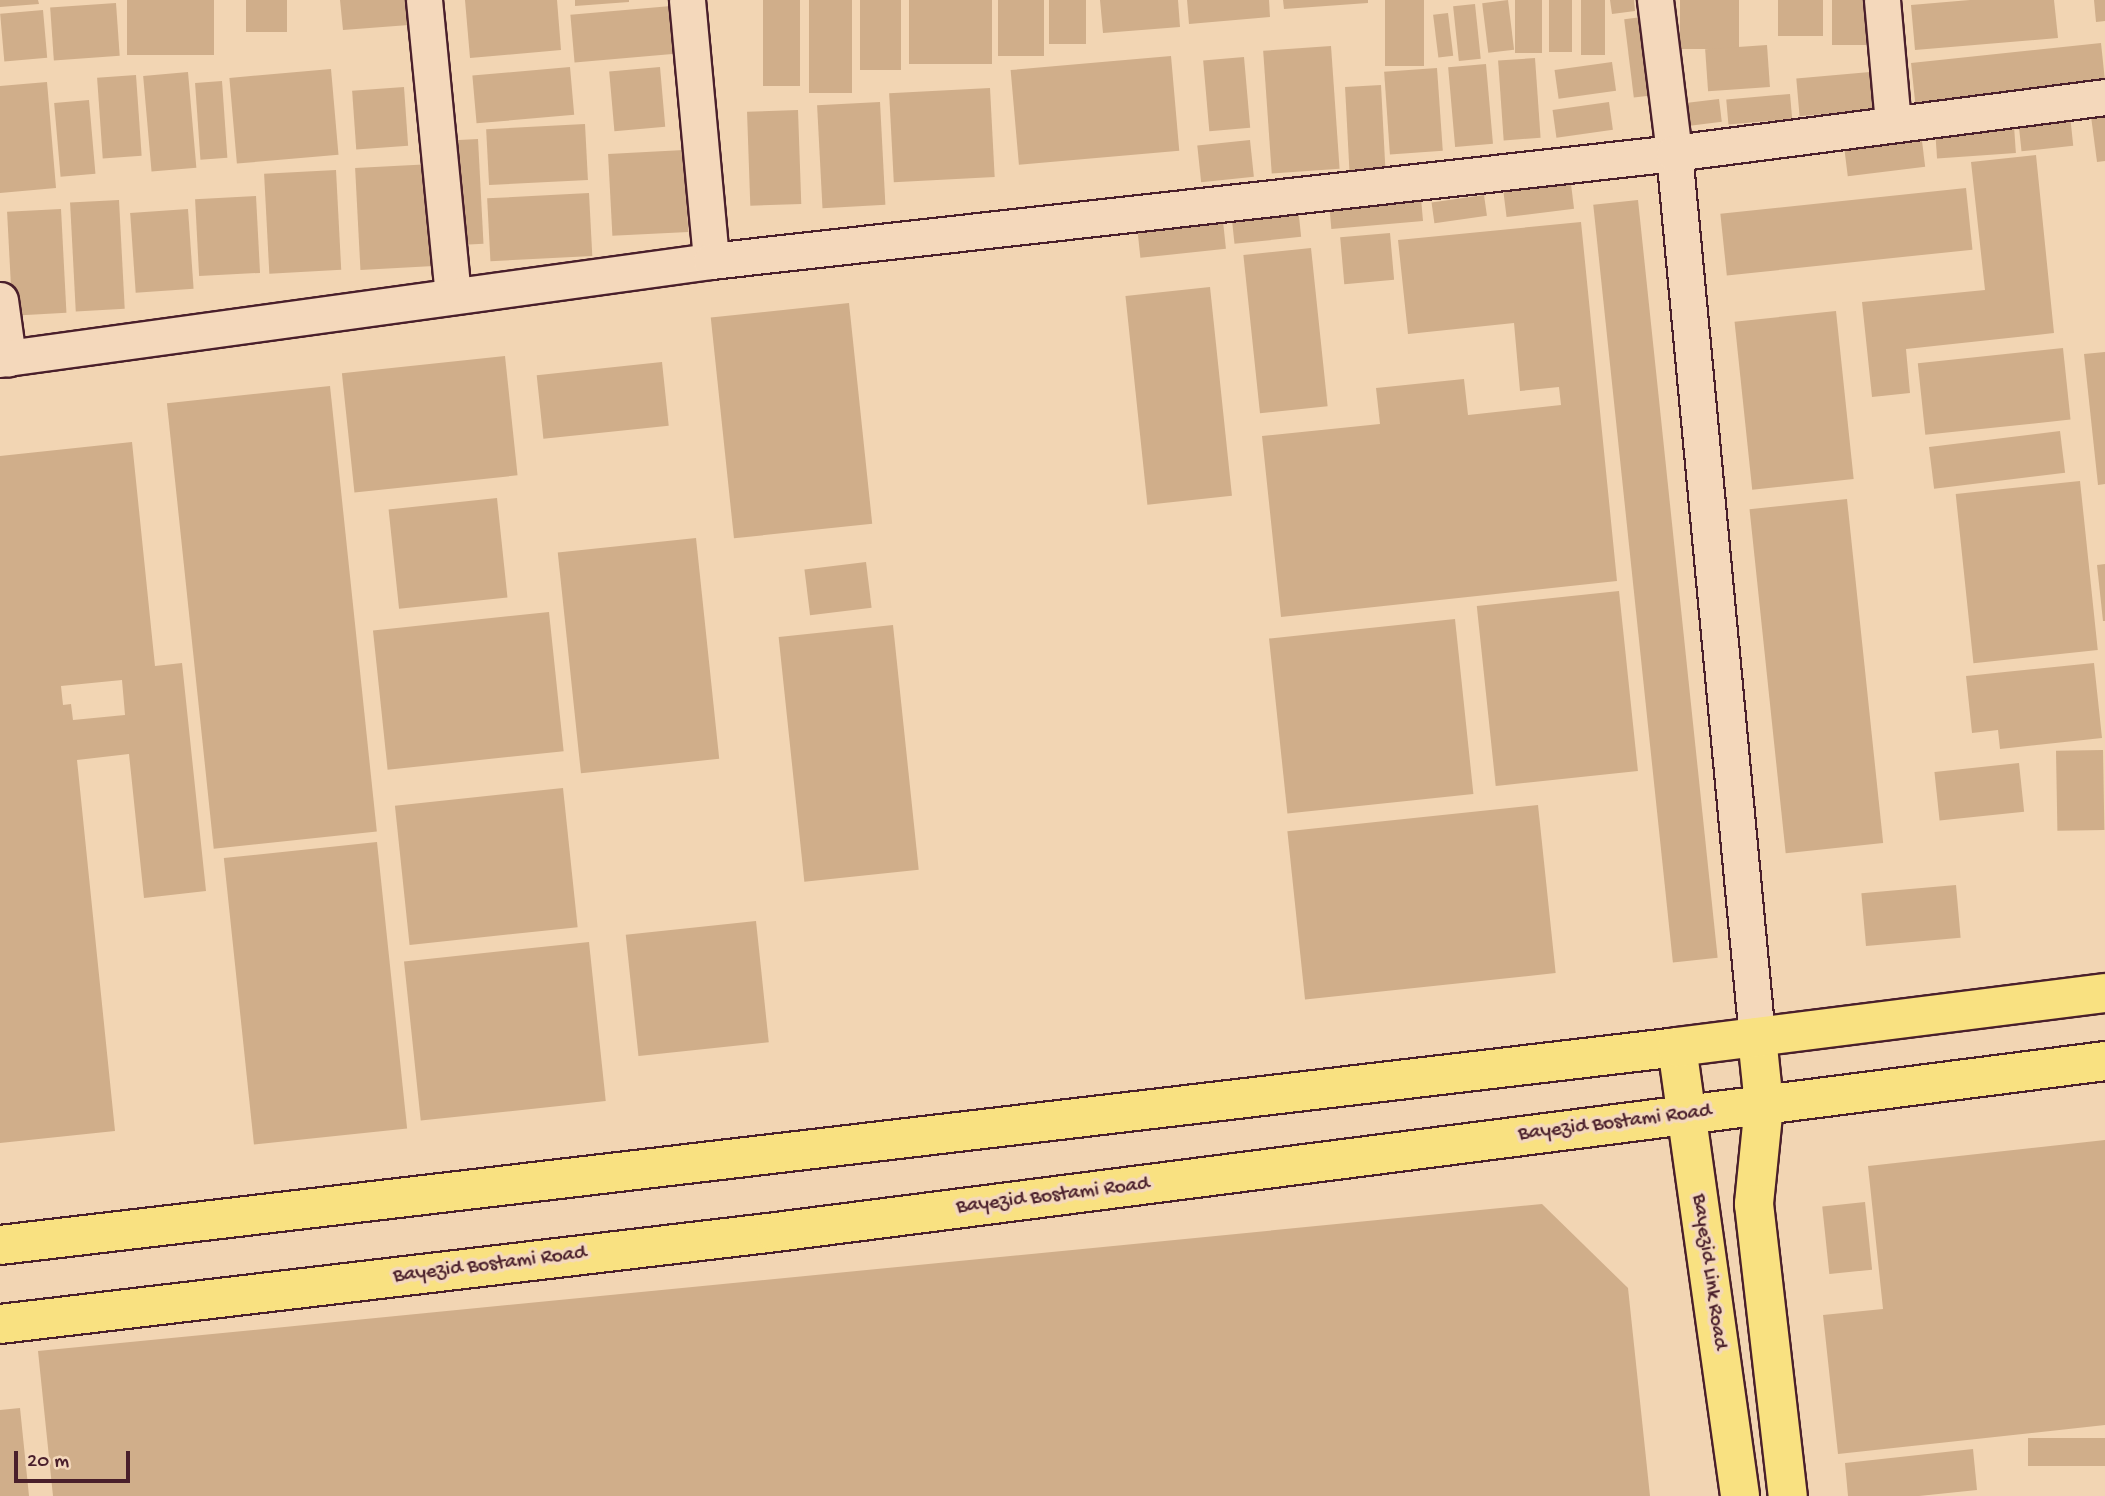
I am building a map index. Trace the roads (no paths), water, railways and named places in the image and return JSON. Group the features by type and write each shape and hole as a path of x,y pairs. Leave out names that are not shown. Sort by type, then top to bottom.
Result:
{"main road":[{"path":"0,1245 1676,1047 2105,993"},
{"path":"1758,1037 1764,1105 1755,1204 1788,1496"},
{"name":"Bayezid Link Road","path":"1676,1047 1740,1496"},
{"name":"Bayezid Bostami Road","path":"0,1324 762,1234 2105,1060"}],"street":[{"path":"424,0 453,296"},
{"path":"687,0 711,261"},
{"path":"1655,0 1674,153 1758,1037"},
{"path":"1882,0 1893,124"},
{"path":"0,300 4,358 711,261 1674,153 2105,97"}]}
